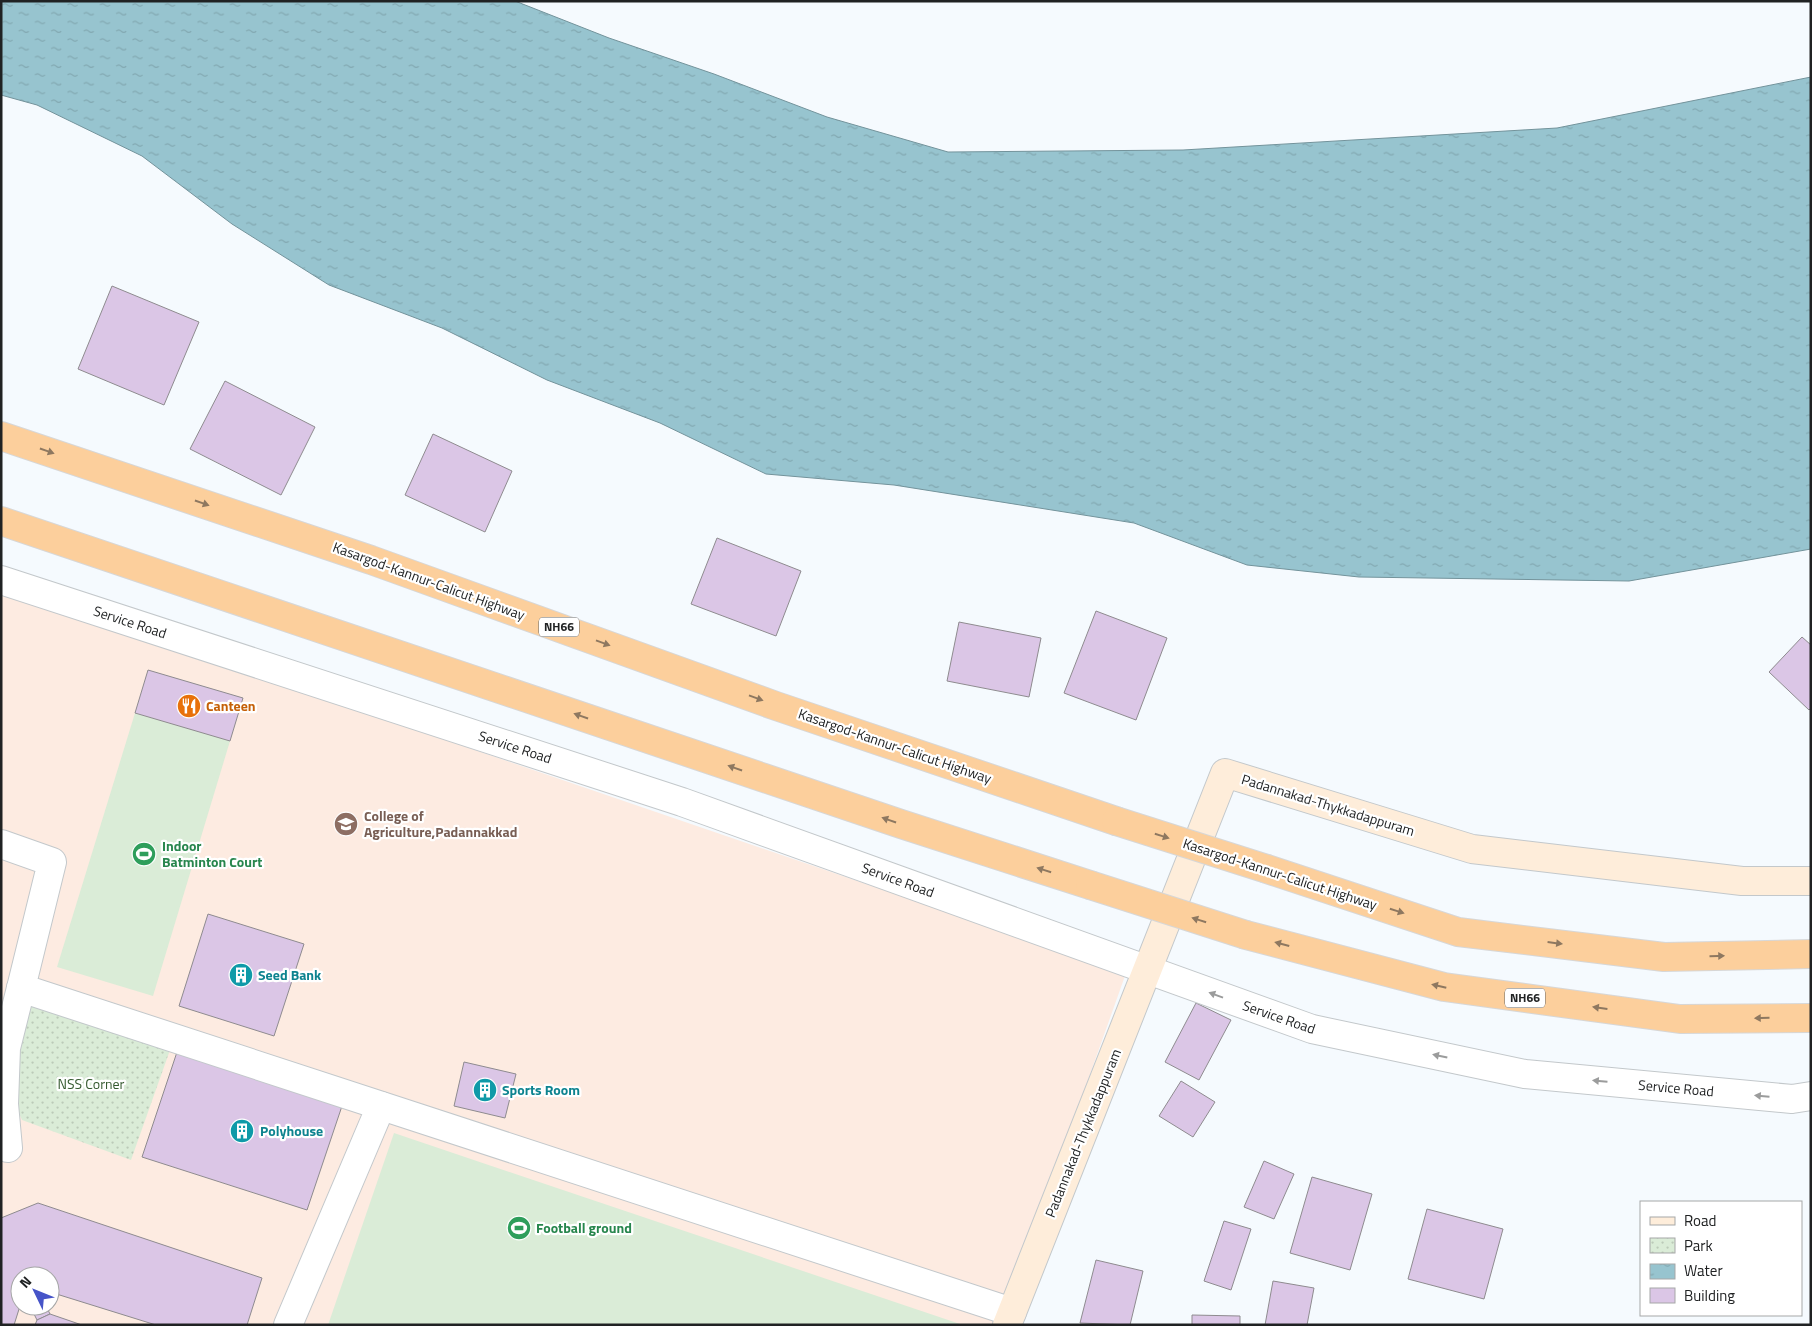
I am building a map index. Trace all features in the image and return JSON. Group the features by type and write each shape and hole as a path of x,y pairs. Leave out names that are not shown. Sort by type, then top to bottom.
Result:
{"highway":[{"name":"Kasargod-Kannur-Calicut Highway","path":"1,436 371,560 776,706 1116,821 1458,932 1664,957 1811,954"},
{"name":"NH66","path":"1,521 892,821 1246,935 1444,987 1680,1019 1811,1018"}],"main road":[{"name":"Padannakad-Thykkadappuram","path":"1010,1318 1225,773 1472,849 1742,881 1811,881"}],"street":[{"name":"Service Road","path":"1,580 682,802 1312,1029 1525,1074 1792,1098 1811,1096"},
{"path":"1,844 52,862 6,1048 4,1104 8,1148"},
{"path":"21,988 381,1106 1010,1318"},
{"path":"288,1325 381,1106"}],"shaded area":[{"name":"College of Agriculture,Padannakkad","path":"1,592 256,675 1126,973 1001,1325 1,1325"}],"green space":[{"name":"Indoor Batminton Court","path":"135,713 230,741 153,996 57,967"},
{"name":"NSS Corner","path":"29,1002 170,1050 131,1160 22,1120 12,1098 13,1050"},
{"name":"Football ground","path":"394,1133 960,1324 328,1325"}],"water":[{"path":"1,1 515,1 609,38 714,74 827,117 948,152 1183,150 1557,128 1811,77 1811,549 1629,581 1359,577 1247,565 1134,523 894,485 766,474 660,423 547,380 442,328 329,285 232,224 142,156 37,105 1,95"}],"building":[{"path":"112,286 199,322 164,405 78,369"},
{"path":"225,381 315,427 281,495 190,449"},
{"path":"433,434 512,471 485,532 405,495"},
{"path":"717,538 801,571 776,636 691,604"},
{"path":"1096,611 1167,638 1136,720 1064,693"},
{"path":"959,622 1041,638 1029,697 947,681"},
{"path":"1802,637 1811,645 1811,708 1809,710 1769,672"},
{"name":"Canteen","path":"148,670 243,698 230,741 135,713"},
{"name":"Seed Bank","path":"208,914 304,944 274,1036 179,1006"},
{"path":"1196,1003 1231,1020 1199,1080 1165,1062"},
{"name":"Polyhouse","path":"177,1052 342,1106 307,1210 142,1157"},
{"name":"Sports Room","path":"464,1062 516,1074 505,1118 454,1106"},
{"path":"1181,1081 1215,1102 1193,1137 1159,1116"},
{"path":"1264,1161 1294,1174 1274,1219 1244,1207"},
{"path":"1312,1177 1372,1194 1350,1270 1290,1253"},
{"path":"38,1203 262,1278 247,1325 156,1325 60,1295 60,1266 10,1266 10,1316 17,1316 14,1325 1,1325 1,1218"},
{"path":"1427,1209 1503,1229 1484,1299 1408,1279"},
{"path":"1224,1221 1251,1229 1231,1290 1204,1281"},
{"path":"1096,1260 1143,1271 1130,1325 1080,1323"},
{"path":"1273,1281 1314,1288 1307,1325 1265,1325"},
{"path":"1192,1315 1240,1316 1240,1325 1192,1325"},
{"path":"35,1316 46,1316 37,1320"},
{"path":"46,1316 56,1316 82,1325 35,1325 37,1320"}],"place":[{"name":"Canteen","path":"189,706"},
{"name":"College of Agriculture,Padannakkad","path":"346,824"},
{"name":"Indoor Batminton Court","path":"144,854"},
{"name":"Seed Bank","path":"241,975"},
{"name":"Sports Room","path":"485,1090"},
{"name":"Polyhouse","path":"242,1131"},
{"name":"Football ground","path":"519,1228"}]}
